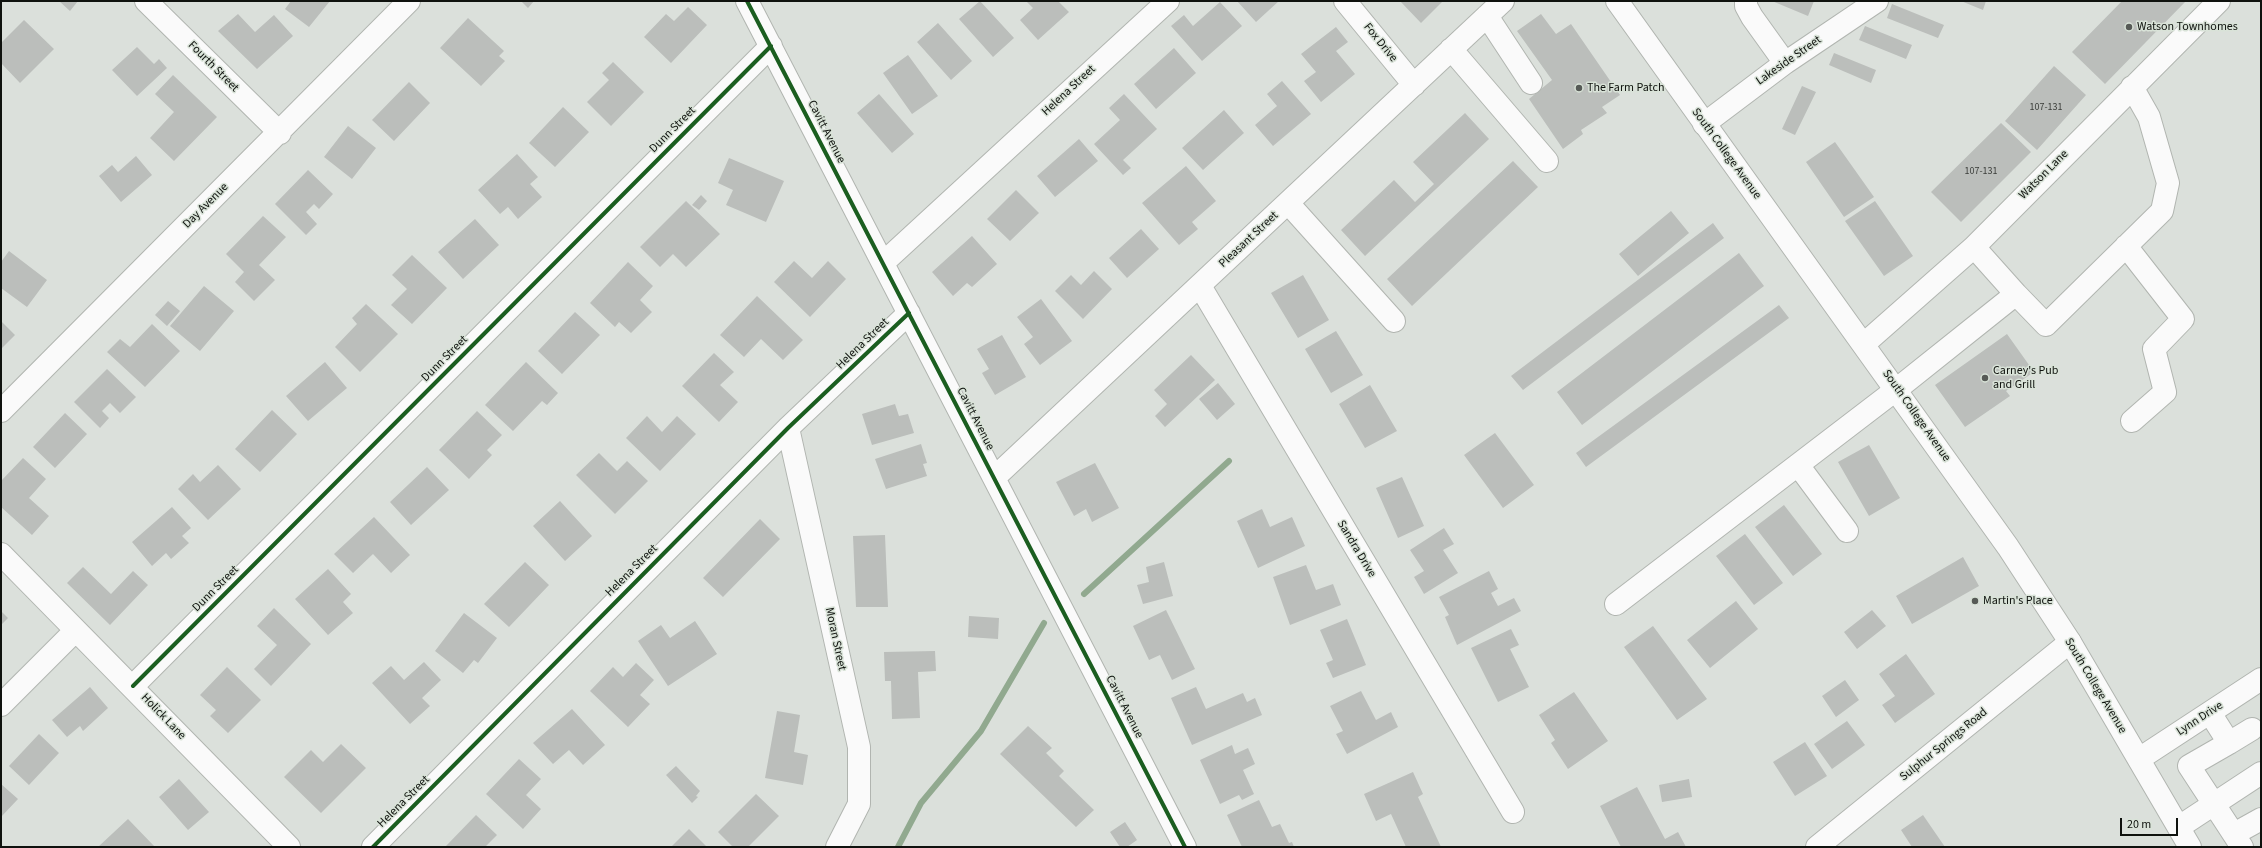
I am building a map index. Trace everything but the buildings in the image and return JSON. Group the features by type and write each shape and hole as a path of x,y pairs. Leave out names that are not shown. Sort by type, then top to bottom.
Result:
{"street":[{"name":"Fourth Street","path":"146,1 280,133"},
{"name":"Day Avenue","path":"1,410 280,133 409,1"},
{"name":"Cavitt Avenue","path":"748,1 1185,847"},
{"name":"Helena Street","path":"883,262 1168,1"},
{"name":"Fox Drive","path":"1346,1 1414,85"},
{"name":"Pleasant Street","path":"994,478 1503,1"},
{"name":"South College Avenue","path":"1618,1 1704,124 1897,389 2008,547 2070,642 2190,847"},
{"path":"1746,1 1746,6 1752,17 1785,63"},
{"name":"Lakeside Street","path":"1704,124 1785,63 1877,1"},
{"name":"Watson Lane","path":"1864,344 1974,246 2219,1"},
{"path":"1487,16 1531,83"},
{"name":"Dunn Street","path":"133,686 771,46"},
{"path":"1451,49 1548,161"},
{"path":"1974,246 2016,294 2046,325 2162,211 2168,183 2149,117 2132,87"},
{"path":"1288,203 1394,321"},
{"path":"2126,246 2183,319 2154,349 2165,392 2132,421"},
{"name":"Sandra Drive","path":"1200,286 1513,812"},
{"path":"1616,604 1897,389 2016,294"},
{"name":"Helena Street","path":"373,847 788,428 909,313"},
{"name":"Moran Street","path":"788,428 859,747 859,804 837,847"},
{"path":"1798,464 1848,531"},
{"name":"Holick Lane","path":"1,554 75,631 133,686 280,844"},
{"path":"1,705 75,631"},
{"name":"Sulphur Springs Road","path":"1820,846 2070,642"},
{"name":"Lynn Drive","path":"2139,759 2261,679"},
{"path":"2210,713 2229,743"},
{"path":"2252,729 2189,766 2238,840 2261,819"},
{"path":"2179,827 2261,773"}],"waterway":[{"path":"1084,594 1229,461"},
{"path":"898,847 921,803 981,731 1044,623"}],"cycle path":[{"path":"747,1 1185,847"},
{"path":"133,686 771,46"},
{"path":"373,847 788,428 909,313"}],"place":[{"name":"Watson Townhomes","path":"2129,27"},
{"name":"The Farm Patch","path":"1579,88"},
{"name":"Carney's Pub and Grill","path":"1985,378"},
{"name":"Martin's Place","path":"1975,601"}]}
